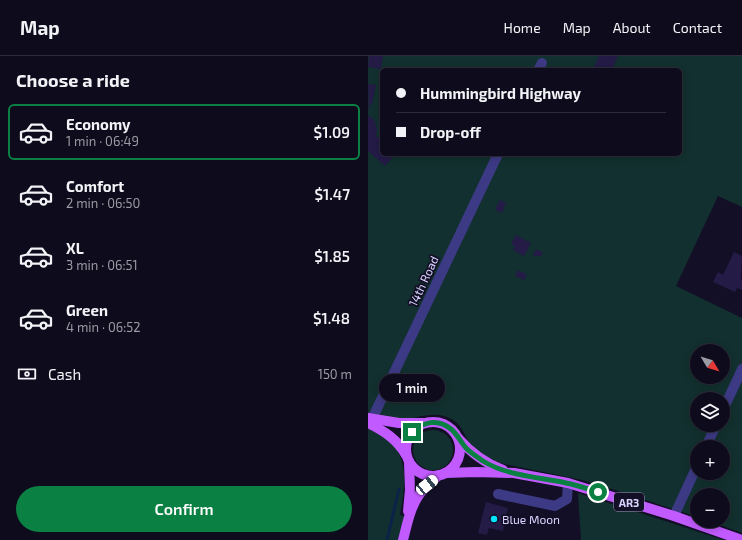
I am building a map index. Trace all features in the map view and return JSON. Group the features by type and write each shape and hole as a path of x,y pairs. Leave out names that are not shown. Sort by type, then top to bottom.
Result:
{"main road":[{"path":"369,420 399,424 435,422 444,424 457,436 459,453 454,465 427,485 419,495 403,540"},
{"path":"369,420 395,439 414,469 422,474 430,476 442,474"},
{"path":"408,523 410,490 406,447 410,435 419,426 426,423"},
{"name":"AR3","path":"457,436 466,448 493,466 514,473 568,483 674,516 742,540"},
{"name":"AR3","path":"442,474 476,472 514,473"}],"street":[{"name":"14th Road","path":"369,420 497,156"},
{"path":"730,395 742,369"},
{"path":"674,516 691,480"},
{"path":"498,494 555,506 567,499 568,483"}],"green space":[{"path":"368,56 742,56 742,207 718,196 676,286 742,318 742,533 728,528 730,528 730,488 690,488 690,515 582,480 504,464 491,459 475,449 469,442 460,426 447,417 432,415 398,419 368,413"},
{"path":"368,428 385,436 394,446 403,464 404,484 400,515 413,518 407,540 368,540"},
{"path":"433,430 441,432 447,436 451,442 453,450 451,458 447,464 441,468 433,470 425,468 419,464 415,458 413,450 415,442 419,436 425,432"},
{"path":"578,493 724,540 581,540"}],"building":[{"path":"369,56 383,56 380,69 368,67"},
{"path":"599,56 618,56 613,68 594,68"},
{"path":"368,84 376,85 369,112"},
{"path":"368,115 374,120 376,125 376,136 380,139 380,156 394,156 385,166 368,151"},
{"path":"500,200 506,203 502,213 495,210"},
{"path":"516,235 531,243 524,256 513,250 515,246 511,244"},
{"path":"536,249 543,253 540,257 533,255"},
{"path":"734,252 742,256 742,290 737,288 735,292 713,282 718,272 723,275"},
{"path":"518,270 527,275 524,280 515,276"},
{"name":"Blue Moon","path":"486,502 508,508 505,519 509,520 508,524 505,523 503,531 489,528 487,535 478,533"}],"waterway":[{"path":"387,540 399,489"}],"place":[{"name":"Blue Moon","path":"494,519"}],"route":[{"path":"412,432 419,426 426,423 435,422 444,424 451,429 466,448 474,455 502,470 568,483 598,492"}]}
